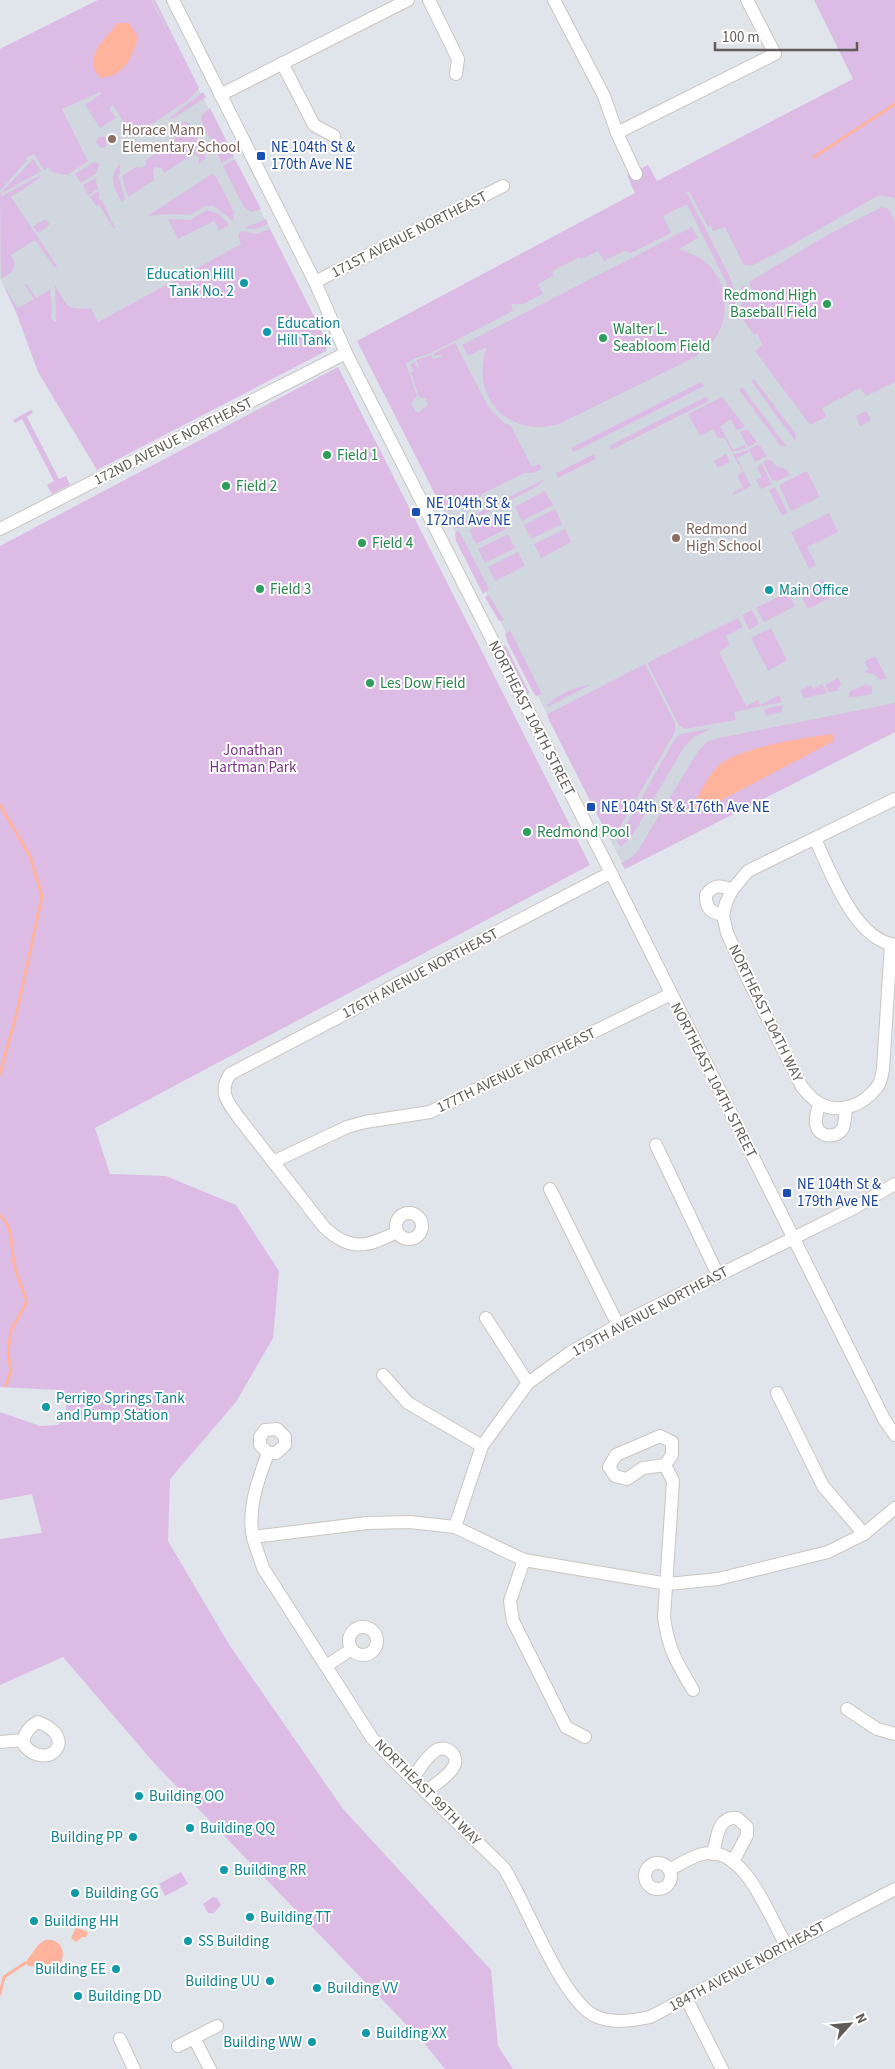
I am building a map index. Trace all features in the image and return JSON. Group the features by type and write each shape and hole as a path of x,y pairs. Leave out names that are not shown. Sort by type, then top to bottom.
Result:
{"street":[{"name":"NORTHEAST 104TH STREET","path":"173,0 315,282 346,353 884,1419 895,1435"},
{"path":"220,95 408,0"},
{"path":"429,0 458,59 456,74"},
{"path":"554,0 604,96 617,133 636,174"},
{"path":"617,133 775,54 747,0"},
{"path":"282,63 314,125 334,136"},
{"name":"171ST AVENUE NORTHEAST","path":"315,282 504,186"},
{"name":"172ND AVENUE NORTHEAST","path":"0,529 346,353"},
{"path":"724,909 732,890 748,872 895,800"},
{"path":"815,839 853,915 866,929 878,938 893,944 883,1069 878,1086 868,1096 846,1109 841,1131 837,1134 829,1136 820,1132 816,1123 820,1104"},
{"name":"176TH AVENUE NORTHEAST","path":"273,1162 228,1103 223,1088 230,1074 358,1007 389,988 610,873"},
{"name":"NORTHEAST 104TH WAY","path":"732,890 722,885 711,889 706,895 708,908 712,912 724,909 734,949 802,1087 820,1104 832,1108 846,1109"},
{"name":"177TH AVENUE NORTHEAST","path":"273,1162 347,1127 365,1122 430,1112 670,994"},
{"path":"656,1145 718,1275"},
{"path":"273,1162 334,1237 346,1243 361,1246 377,1242 397,1232"},
{"name":"179TH AVENUE NORTHEAST","path":"455,1527 482,1446 528,1383 570,1352 618,1325 852,1209 895,1184"},
{"path":"550,1189 618,1325"},
{"path":"486,1318 528,1383"},
{"path":"383,1375 408,1403 482,1446"},
{"path":"777,1393 823,1486 864,1534"},
{"path":"660,1436 672,1442 672,1455 665,1465 643,1468 627,1479 615,1476 609,1467 616,1456 660,1436"},
{"name":"NORTHEAST 99TH WAY","path":"268,1453 256,1487 252,1511 253,1536 263,1568 372,1738 504,1868 516,1887 559,1975 572,1995 594,2016"},
{"path":"665,1465 673,1481 668,1584 664,1617 666,1636 672,1654 693,1690"},
{"path":"253,1536 367,1523 410,1522 455,1527 524,1560 668,1584 718,1579 828,1552 864,1534 895,1508"},
{"path":"524,1560 510,1601 513,1621 566,1726 584,1737"},
{"path":"326,1666 352,1649"},
{"path":"847,1710 877,1729 895,1734"},
{"path":"0,1742 23,1740"},
{"path":"412,1779 436,1750 444,1748 452,1752 455,1760 454,1767 426,1792"},
{"path":"714,1854 720,1826 729,1818 737,1818 747,1827 747,1835 733,1862"},
{"path":"669,1870 696,1857 714,1854 723,1856 741,1866 786,1945"},
{"name":"184TH AVENUE NORTHEAST","path":"594,2016 610,2020 630,2021 650,2017 895,1889"},
{"path":"686,1998 722,2069"},
{"path":"178,2046 217,2026"},
{"path":"194,2038 210,2069"},
{"path":"120,2039 129,2067"}],"shaded area":[{"name":"Horace Mann Elementary School","path":"98,0 153,0 270,229 98,322 57,322 32,305 16,312 0,278 0,49"},
{"path":"118,23 129,23 138,38 133,53 126,65 116,73 101,78 95,71 94,57 101,43"},
{"name":"Redmond High School","path":"865,100 895,161 895,732 625,869 367,357"},
{"path":"834,734 834,741 714,804 695,811 693,806 707,781 717,767 726,760 772,744"},
{"path":"76,1928 88,1933 86,1937 82,1937 76,1942 71,1938"},
{"path":"45,1940 58,1943 63,1953 61,1962 52,1972 29,1966 25,1963 39,1944"}],"green space":[{"path":"98,0 151,0 170,37 153,0 155,0 199,88 187,101 130,138 125,129 127,127 113,105 109,108 116,118 100,128 85,105 101,94 100,92 62,109 88,161 67,175 52,172 48,167 44,170 34,154 26,158 27,160 0,191 0,49"},
{"path":"814,0 895,0 895,198 879,195 751,266 744,265 725,227 713,231 711,226 708,227 689,191 685,193 688,195 731,279 736,298 735,315 730,308 726,282 687,204 663,216 671,233 631,253 624,251 604,261 598,251 581,259 580,257 552,271 553,276 538,284 543,294 523,304 511,304 513,311 406,364 417,396 411,403 415,411 419,413 428,404 426,399 419,397 411,373 415,369 413,370 410,365 415,362 417,368 419,367 416,360 431,355 433,359 441,357 441,355 434,356 433,354 455,343 488,406 503,422 511,426 532,467 539,464 542,469 533,473 524,473 482,494 478,499 449,512 449,509 439,502 357,341 635,193 627,175 648,165 657,181 853,79"},
{"path":"203,92 206,97 174,118 168,119"},
{"path":"210,108 234,156 222,163 201,120 202,115"},
{"path":"184,122 189,123 206,157 205,159 199,164 199,157 193,154 164,173 162,168 155,167 153,170 154,180 128,197 122,176 136,167 142,168 146,165 146,160 174,142 175,137 179,135 177,127"},
{"path":"102,136 108,142 102,148 96,142"},
{"path":"33,159 41,171 4,192 3,191"},
{"path":"235,159 261,209 252,212 244,207 223,166"},
{"path":"94,162 100,164 97,173 81,183 75,174"},
{"path":"120,164 120,174 118,175 125,199 122,202 113,178"},
{"path":"212,174 216,177 234,212 233,221 212,206 205,206 190,215 147,216"},
{"path":"39,176 40,178 11,197 57,266 55,268 35,240 11,255 15,263 12,272 1,279 0,192 2,196"},
{"path":"97,177 95,184 97,184 98,189 88,195 83,185"},
{"path":"98,191 100,196 98,198 102,201 114,229 99,205 96,206 90,197"},
{"name":"Redmond High Baseball Field","path":"882,207 889,209 895,222 895,382 866,396 860,388 822,408 826,417 810,425 755,351 762,345 757,333 754,335 742,318 741,287 744,285 748,293 752,290 749,282 829,234"},
{"path":"207,210 219,214 228,223 228,226 219,230 214,221 178,239 168,219 190,220"},
{"path":"46,219 50,225 38,233 33,226"},
{"path":"266,219 268,224 256,229 244,228"},
{"path":"692,227 698,238 679,249 699,257 709,265 721,284 724,295 724,317 716,337 709,346 693,358 559,424 541,427 524,425 509,419 497,409 488,397 483,382 483,365 487,347 468,356 462,345"},
{"path":"270,229 327,342 326,351 97,470 38,372 16,312 4,286 18,308 34,299 25,285 27,284 36,298 50,289 51,318 56,322 55,285 68,306 91,308 98,322 241,244 238,236 241,231 256,234"},
{"name":"Jonathan Hartman Park","path":"338,367 590,865 95,1128 110,1174 166,1176 236,1205 279,1271 273,1338 236,1402 170,1479 168,1541 230,1646 343,1809 491,1970 498,2046 513,2069 445,2069 424,2043 155,1764 63,1657 0,1685 0,1539 42,1533 32,1494 0,1500 0,1412 40,1426 58,1425 66,1417 66,1402 57,1390 0,1387 0,546"},
{"path":"754,379 796,434 795,441 751,381"},
{"path":"701,382 704,386 574,452 571,448"},
{"path":"742,387 787,447 781,446 739,390"},
{"path":"706,397 709,401 611,450 609,446"},
{"path":"722,397 745,426 739,430 736,429 731,419 720,426 733,450 745,445 746,448 732,452 725,438 718,438 713,429 700,436 688,414"},
{"path":"31,410 33,413 27,417 59,479 66,476 70,485 52,494 47,485 54,481 22,419 15,423 13,420"},
{"path":"866,411 871,420 860,426 856,416"},
{"path":"748,430 757,442 748,447 740,432"},
{"path":"757,445 760,446 767,456 755,462 749,449"},
{"path":"748,450 749,452 737,458 751,486 733,495 732,493 743,487 738,478 739,474 743,472 733,455"},
{"path":"594,454 596,459 558,478 556,473"},
{"path":"726,454 730,462 718,468 714,461"},
{"path":"771,460 777,467 786,469 790,475 777,481 772,480 763,462"},
{"path":"761,463 772,484 761,489 756,480 762,477 757,468"},
{"path":"807,471 820,497 791,511 779,485"},
{"path":"545,479 538,486 505,503 503,500"},
{"path":"775,487 788,513 782,516 769,490"},
{"path":"545,491 553,505 522,521 515,507"},
{"path":"500,501 502,505 458,528 455,526"},
{"path":"555,509 562,524 531,539 524,525"},
{"path":"829,513 838,532 807,547 816,565 809,569 791,532"},
{"path":"499,515 506,529 476,544 469,530"},
{"path":"565,529 571,542 541,558 534,544"},
{"path":"459,531 489,589 483,594 456,541 455,534"},
{"path":"508,534 515,548 485,563 478,549"},
{"path":"518,552 525,566 495,581 488,567"},
{"path":"823,579 832,597 808,609 799,591"},
{"path":"787,592 795,606 764,622 756,608"},
{"path":"489,595 504,620 499,621 485,597"},
{"path":"752,610 759,624 749,630 742,615"},
{"path":"738,618 743,627 726,636 730,645 719,652 746,706 758,700 760,705 779,695 782,702 734,712 736,720 685,729 679,725 647,663"},
{"path":"771,628 787,660 768,671 751,638"},
{"path":"510,630 542,694 536,696 532,690 507,641 505,634"},
{"path":"506,646 529,692 528,694 503,647"},
{"path":"875,656 887,678 880,680 874,674 863,672 869,669 864,662"},
{"path":"645,664 675,723 675,732 617,832 611,826 603,826 548,718 548,714"},
{"path":"838,678 841,684 837,691 829,692 825,685"},
{"path":"822,684 827,693 804,698 800,691 811,685 813,689"},
{"path":"866,684 872,687 872,694 849,698 849,692"},
{"path":"590,685 546,707 554,699 566,692"},
{"path":"895,703 895,732 625,869 621,863 631,858 637,852 698,751 707,742"},
{"path":"783,705 781,712 766,716 764,709"},
{"path":"713,728 694,737 684,747 632,836 621,847 617,841 675,739 681,734"},
{"path":"181,1872 188,1884 165,1896 159,1884"},
{"path":"213,1897 217,1898 221,1905 214,1913 208,1913 203,1904"}],"waterway":[{"path":"814,157 895,104"},
{"path":"0,805 30,856 42,896 17,1012 0,1074"},
{"path":"0,1215 8,1226 15,1267 27,1301 11,1331 8,1353 11,1370 6,1386"},
{"path":"0,1994 4,1977 25,1963"}],"place":[{"name":"Horace Mann Elementary School","path":"112,139"},
{"name":"NE 104th St & 170th Ave NE","path":"261,156"},
{"name":"Education Hill Tank No. 2","path":"244,283"},
{"name":"Redmond High Baseball Field","path":"827,304"},
{"name":"Education Hill Tank","path":"267,332"},
{"name":"Walter L. Seabloom Field","path":"603,338"},
{"name":"Field 1","path":"327,455"},
{"name":"Field 2","path":"226,486"},
{"name":"NE 104th St & 172nd Ave NE","path":"416,512"},
{"name":"Redmond High School","path":"676,538"},
{"name":"Field 4","path":"362,543"},
{"name":"Field 3","path":"260,589"},
{"name":"Main Office","path":"769,590"},
{"name":"Les Dow Field","path":"370,683"},
{"name":"NE 104th St & 176th Ave NE","path":"591,807"},
{"name":"Redmond Pool","path":"527,832"},
{"name":"NE 104th St & 179th Ave NE","path":"787,1193"},
{"name":"Perrigo Springs Tank and Pump Station","path":"46,1407"},
{"name":"Building OO","path":"139,1796"},
{"name":"Building QQ","path":"190,1828"},
{"name":"Building PP","path":"133,1837"},
{"name":"Building RR","path":"224,1870"},
{"name":"Building GG","path":"75,1893"},
{"name":"Building TT","path":"250,1917"},
{"name":"Building HH","path":"34,1921"},
{"name":"SS Building","path":"188,1941"},
{"name":"Building EE","path":"116,1969"},
{"name":"Building UU","path":"270,1981"},
{"name":"Building VV","path":"317,1988"},
{"name":"Building DD","path":"78,1996"},
{"name":"Building XX","path":"366,2033"},
{"name":"Building WW","path":"312,2042"}]}
